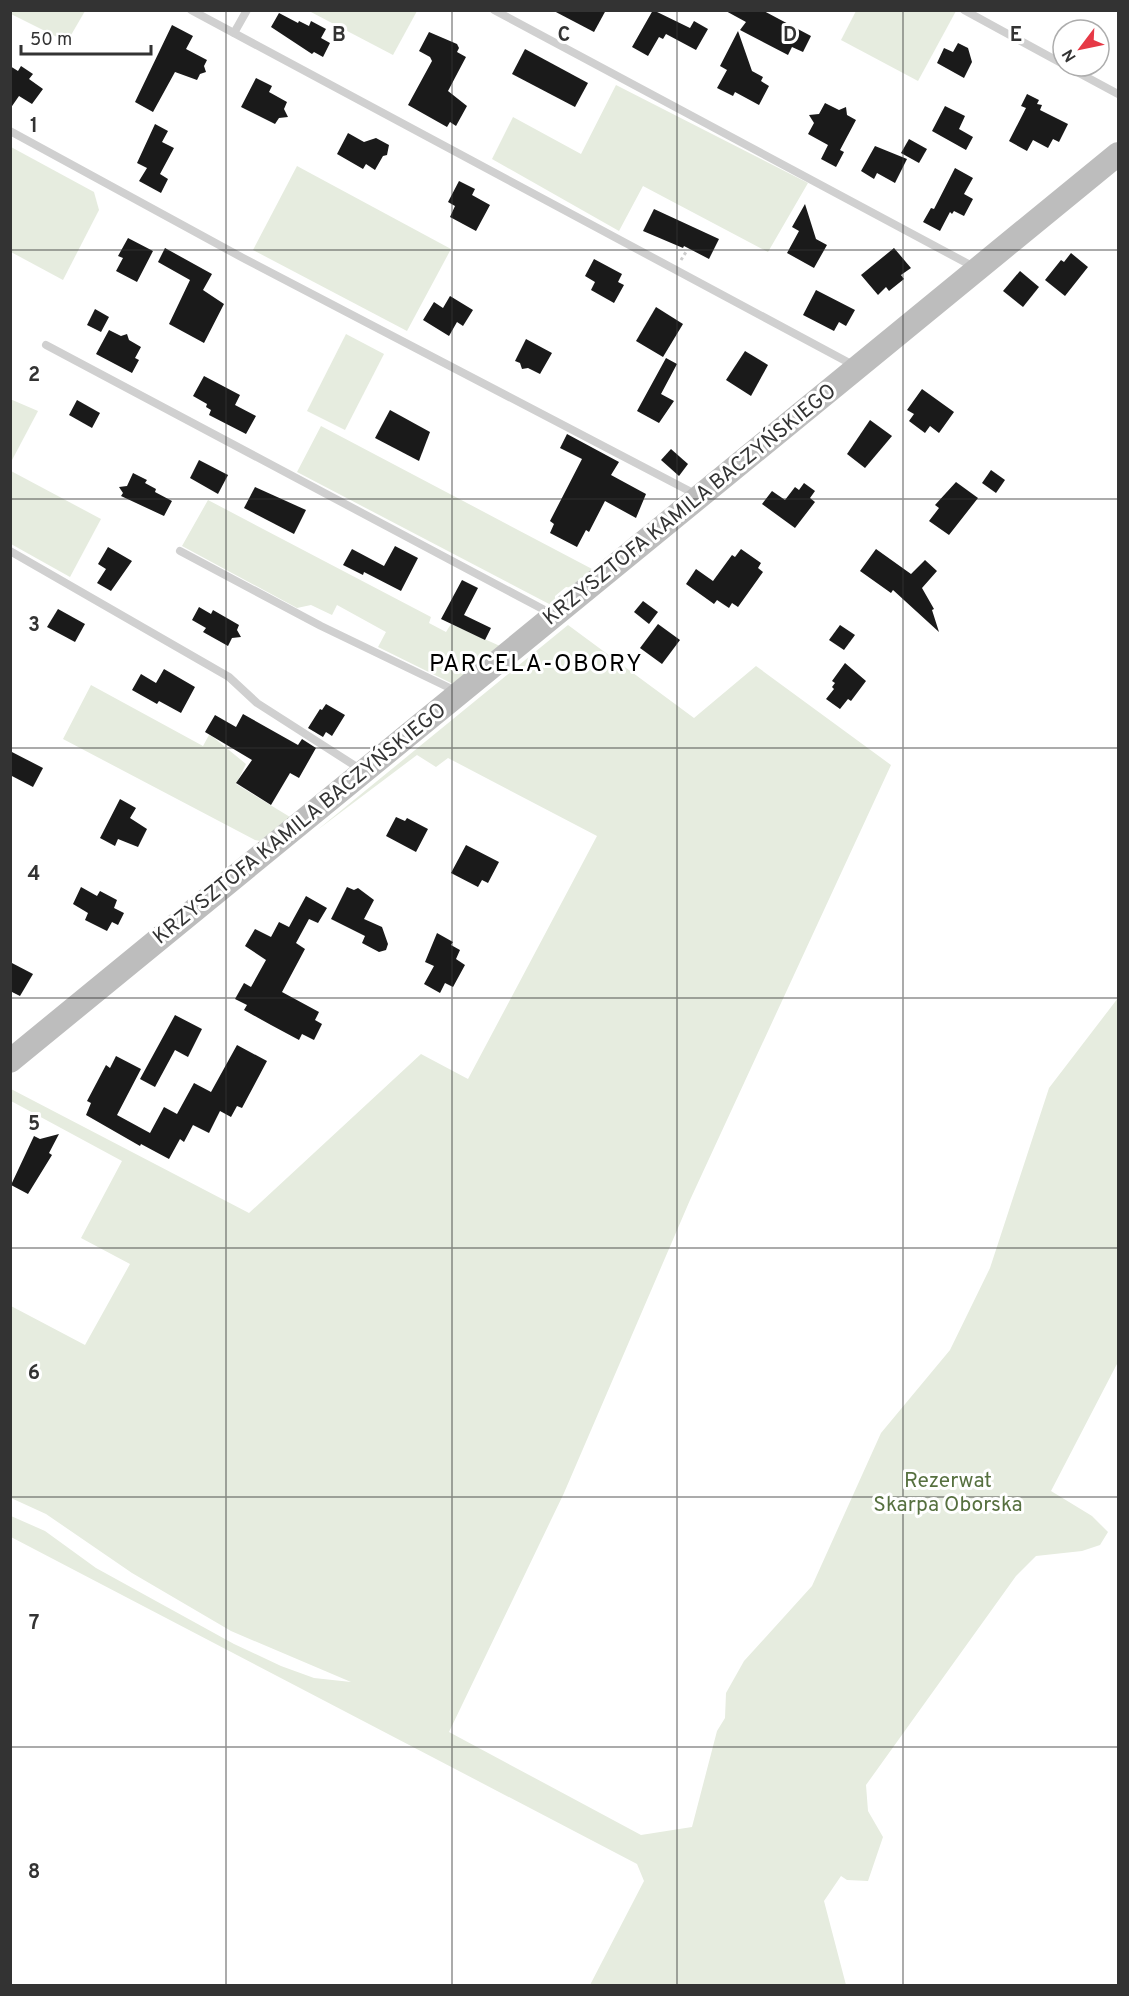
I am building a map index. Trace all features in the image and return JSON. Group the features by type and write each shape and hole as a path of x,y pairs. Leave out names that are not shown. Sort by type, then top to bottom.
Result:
{"street":[{"name":"KRZYSZTOFA KAMILA BACZYŃSKIEGO","path":"14,1053 702,497 1119,154"}],"lane":[{"path":"191,10 860,368"},
{"path":"234,33 247,10"},
{"path":"494,10 980,270"},
{"path":"964,10 1051,57"},
{"path":"1089,78 1119,94"},
{"path":"10,131 243,258 702,497"},
{"path":"46,345 555,615"},
{"path":"10,551 229,677 257,703 363,771"},
{"path":"180,551 321,626 460,693"}],"green space":[{"path":"10,11 85,11 67,42 11,14"},
{"path":"309,11 417,11 393,55"},
{"path":"856,11 956,11 918,81 841,40"},
{"path":"616,85 808,183 768,252 643,186 619,231 492,159 513,117 581,154"},
{"path":"11,147 94,192 99,210 63,280 11,252"},
{"path":"297,166 451,249 407,331 253,250"},
{"path":"346,334 384,354 345,430 307,411"},
{"path":"10,399 38,411 11,462 10,462"},
{"path":"321,426 594,570 573,588 566,587 555,596 555,601 551,605 297,472"},
{"path":"11,471 101,519 70,577 11,544"},
{"path":"208,500 431,617 429,623 446,632 451,624 500,646 453,684 378,647 386,632 337,605 332,615 311,605 297,608 182,546"},
{"name":"Rezerwat Skarpa Oborska","path":"568,625 694,718 756,666 891,765 690,1200 564,1493 449,1732 641,1835 692,1827 717,1731 725,1718 726,1693 744,1661 812,1586 881,1433 950,1350 990,1268 1049,1088 1118,998 1118,1362 1051,1491 1092,1516 1108,1532 1100,1545 1082,1551 1036,1556 1016,1576 866,1785 868,1811 883,1837 868,1881 847,1880 841,1876 824,1901 846,1985 590,1985 644,1881 637,1864 11,1537 11,1516 45,1531 96,1568 234,1644 281,1666 314,1678 351,1682 231,1631 132,1573 46,1514 11,1498 11,1306 85,1345 130,1264 81,1238 122,1161 11,1101 11,1089 249,1213 421,1054 468,1079 597,836 448,758 436,767 417,755 316,831"},
{"path":"91,685 203,746 209,735 213,737 246,764 236,784 290,817 260,841 255,840 63,739"}],"building":[{"path":"552,10 606,10 594,32"},
{"path":"653,10 690,28 694,21 708,29 696,50 666,34 663,39 659,37 648,56 632,47"},
{"path":"724,10 762,10 811,36 803,52 792,47 788,55 740,30 746,22"},
{"path":"279,13 298,23 299,21 309,26 311,21 326,29 321,38 330,43 323,57 314,52 312,54 271,27"},
{"path":"172,25 193,36 186,49 207,60 204,66 206,72 200,74 197,80 175,72 153,112 135,102"},
{"path":"738,31 752,71 763,77 761,81 769,86 759,105 735,92 733,96 717,88 727,70 720,66"},
{"path":"429,32 457,44 459,48 457,52 466,57 448,91 467,106 456,126 450,122 447,127 408,105 432,61 430,57 419,51"},
{"path":"958,43 968,48 972,62 964,78 937,63 944,48 953,52"},
{"path":"525,49 588,83 575,107 512,74"},
{"path":"10,66 18,71 21,66 33,74 29,79 43,89 32,104 19,96 10,109"},
{"path":"256,78 272,86 269,92 287,102 284,109 288,117 279,118 275,124 241,107"},
{"path":"1027,94 1039,100 1037,104 1042,105 1040,110 1068,124 1059,142 1053,139 1048,148 1033,140 1027,151 1009,141 1026,108 1021,106"},
{"path":"825,103 839,110 846,107 847,115 856,120 840,150 844,152 836,167 821,159 828,145 808,134 814,123 809,115 819,114"},
{"path":"945,106 965,116 959,129 973,137 966,150 932,131"},
{"path":"155,124 168,131 162,142 174,148 160,174 168,179 161,193 139,181 147,168 137,163"},
{"path":"348,133 364,142 376,138 389,145 387,155 383,156 375,170 366,164 363,169 337,154"},
{"path":"909,139 927,149 919,163 901,153"},
{"path":"875,146 907,159 895,183 877,173 874,179 861,171"},
{"path":"955,168 973,178 964,194 973,199 964,216 954,211 952,214 950,212 940,231 923,222 931,208 934,209"},
{"path":"459,181 475,189 472,195 490,205 476,231 450,217 455,206 448,202"},
{"path":"805,204 816,239 827,245 814,268 787,253 799,231 792,227"},
{"path":"654,209 719,239 709,259 684,246 683,248 643,231"},
{"path":"128,238 153,251 137,282 116,271 123,258 118,256"},
{"path":"165,248 212,274 203,290 224,304 204,343 169,324 190,280 158,262"},
{"path":"894,248 911,268 901,275 904,279 889,291 886,287 878,295 861,275"},
{"path":"1071,253 1088,267 1065,296 1045,280 1061,260 1064,262"},
{"path":"594,259 622,274 618,282 624,285 614,303 591,290 595,282 585,276"},
{"path":"1020,271 1039,287 1023,307 1003,291"},
{"path":"816,290 855,310 846,326 839,322 834,331 803,315"},
{"path":"450,296 473,310 463,326 457,322 449,336 423,320 434,302 443,308"},
{"path":"656,307 683,324 663,357 636,341"},
{"path":"95,309 109,317 101,332 87,325"},
{"path":"109,330 121,336 127,334 129,340 141,347 135,358 139,360 132,373 96,354"},
{"path":"526,339 552,353 540,374 528,368 522,369 520,363 515,361"},
{"path":"745,351 768,365 751,396 726,380"},
{"path":"666,358 677,364 661,394 674,401 659,423 637,411"},
{"path":"204,376 240,395 235,405 256,416 246,434 209,415 211,410 206,407 207,404 193,396"},
{"path":"922,389 954,412 939,433 930,426 925,433 909,421 914,414 907,410"},
{"path":"77,400 100,413 92,428 69,415"},
{"path":"390,410 430,432 419,461 375,438"},
{"path":"870,420 892,436 865,468 847,454"},
{"path":"567,434 619,462 611,475 646,494 636,518 605,501 589,532 586,530 577,547 550,533 554,524 550,521 582,459 560,448"},
{"path":"671,449 688,464 679,476 661,460"},
{"path":"199,460 228,475 218,494 190,478"},
{"path":"991,470 1005,480 996,493 982,483"},
{"path":"133,473 147,480 145,483 156,489 155,492 172,501 164,516 121,496 123,493 119,487 127,486"},
{"path":"956,482 978,498 949,535 929,521 939,508 935,505"},
{"path":"804,483 815,491 810,498 815,502 795,528 762,504 772,491 785,500 795,487 799,490"},
{"path":"255,487 306,510 294,534 244,508"},
{"path":"395,546 418,558 401,591 364,572 363,575 343,565 352,549 384,566"},
{"path":"108,547 132,561 111,591 97,583 106,569 98,564"},
{"path":"741,549 761,563 758,568 763,572 738,607 732,603 729,608 717,600 714,604 686,584 696,569 713,581 732,555 735,557"},
{"path":"876,549 911,574 925,560 937,571 922,588 934,609 932,610 939,632 893,590 891,593 860,571"},
{"path":"462,580 478,588 464,615 491,628 485,640 441,619"},
{"path":"643,601 658,612 649,624 634,612"},
{"path":"199,607 211,614 213,610 239,625 237,630 241,637 232,638 228,646 203,632 206,628 192,620"},
{"path":"58,609 85,624 75,642 47,627"},
{"path":"658,624 680,640 662,664 640,648"},
{"path":"840,625 855,635 844,650 829,640"},
{"path":"845,663 866,681 851,701 848,699 840,709 826,699 834,689 832,687 835,683 832,681"},
{"path":"164,669 195,687 181,713 159,701 157,704 132,690 141,674 156,683"},
{"path":"326,704 345,715 332,736 326,732 323,737 308,728"},
{"path":"243,714 298,745 302,739 316,748 299,778 290,773 271,805 236,783 252,760 205,732 215,715 236,727"},
{"path":"10,751 43,768 33,787 10,775"},
{"path":"120,799 136,808 130,818 147,829 138,847 118,839 115,846 100,838"},
{"path":"396,817 405,821 407,818 428,829 416,852 386,836"},
{"path":"466,845 499,862 488,883 482,880 478,887 451,873"},
{"path":"81,887 97,896 100,891 117,900 114,908 124,913 118,925 112,922 107,931 85,920 88,913 73,904"},
{"path":"347,887 354,890 358,888 374,900 364,919 382,927 388,944 386,950 379,952 362,943 365,936 331,919"},
{"path":"306,896 327,908 318,923 309,919 296,943 305,949 282,992 319,1012 315,1020 322,1024 314,1040 302,1034 299,1040 244,1010 247,1005 235,999 244,983 251,987 266,960 245,946 255,929 271,937 279,922 289,927"},
{"path":"437,933 453,942 451,945 460,950 456,959 465,965 453,987 445,983 440,993 424,984 434,966 425,962"},
{"path":"10,962 33,974 20,996 10,991"},
{"path":"175,1015 202,1029 188,1057 175,1050 155,1087 140,1079"},
{"path":"237,1045 267,1061 242,1108 237,1106 231,1117 220,1111 209,1133 193,1125 184,1142 180,1139 169,1159 141,1144 140,1146 86,1115 91,1103 87,1101 106,1065 110,1068 116,1056 141,1069 117,1115 150,1133 164,1107 177,1114 194,1083 211,1092"},
{"path":"59,1134 49,1153 52,1155 28,1194 11,1185 34,1136 40,1139"}],"district":[{"name":"PARCELA-OBORY","path":"536,665"}]}
